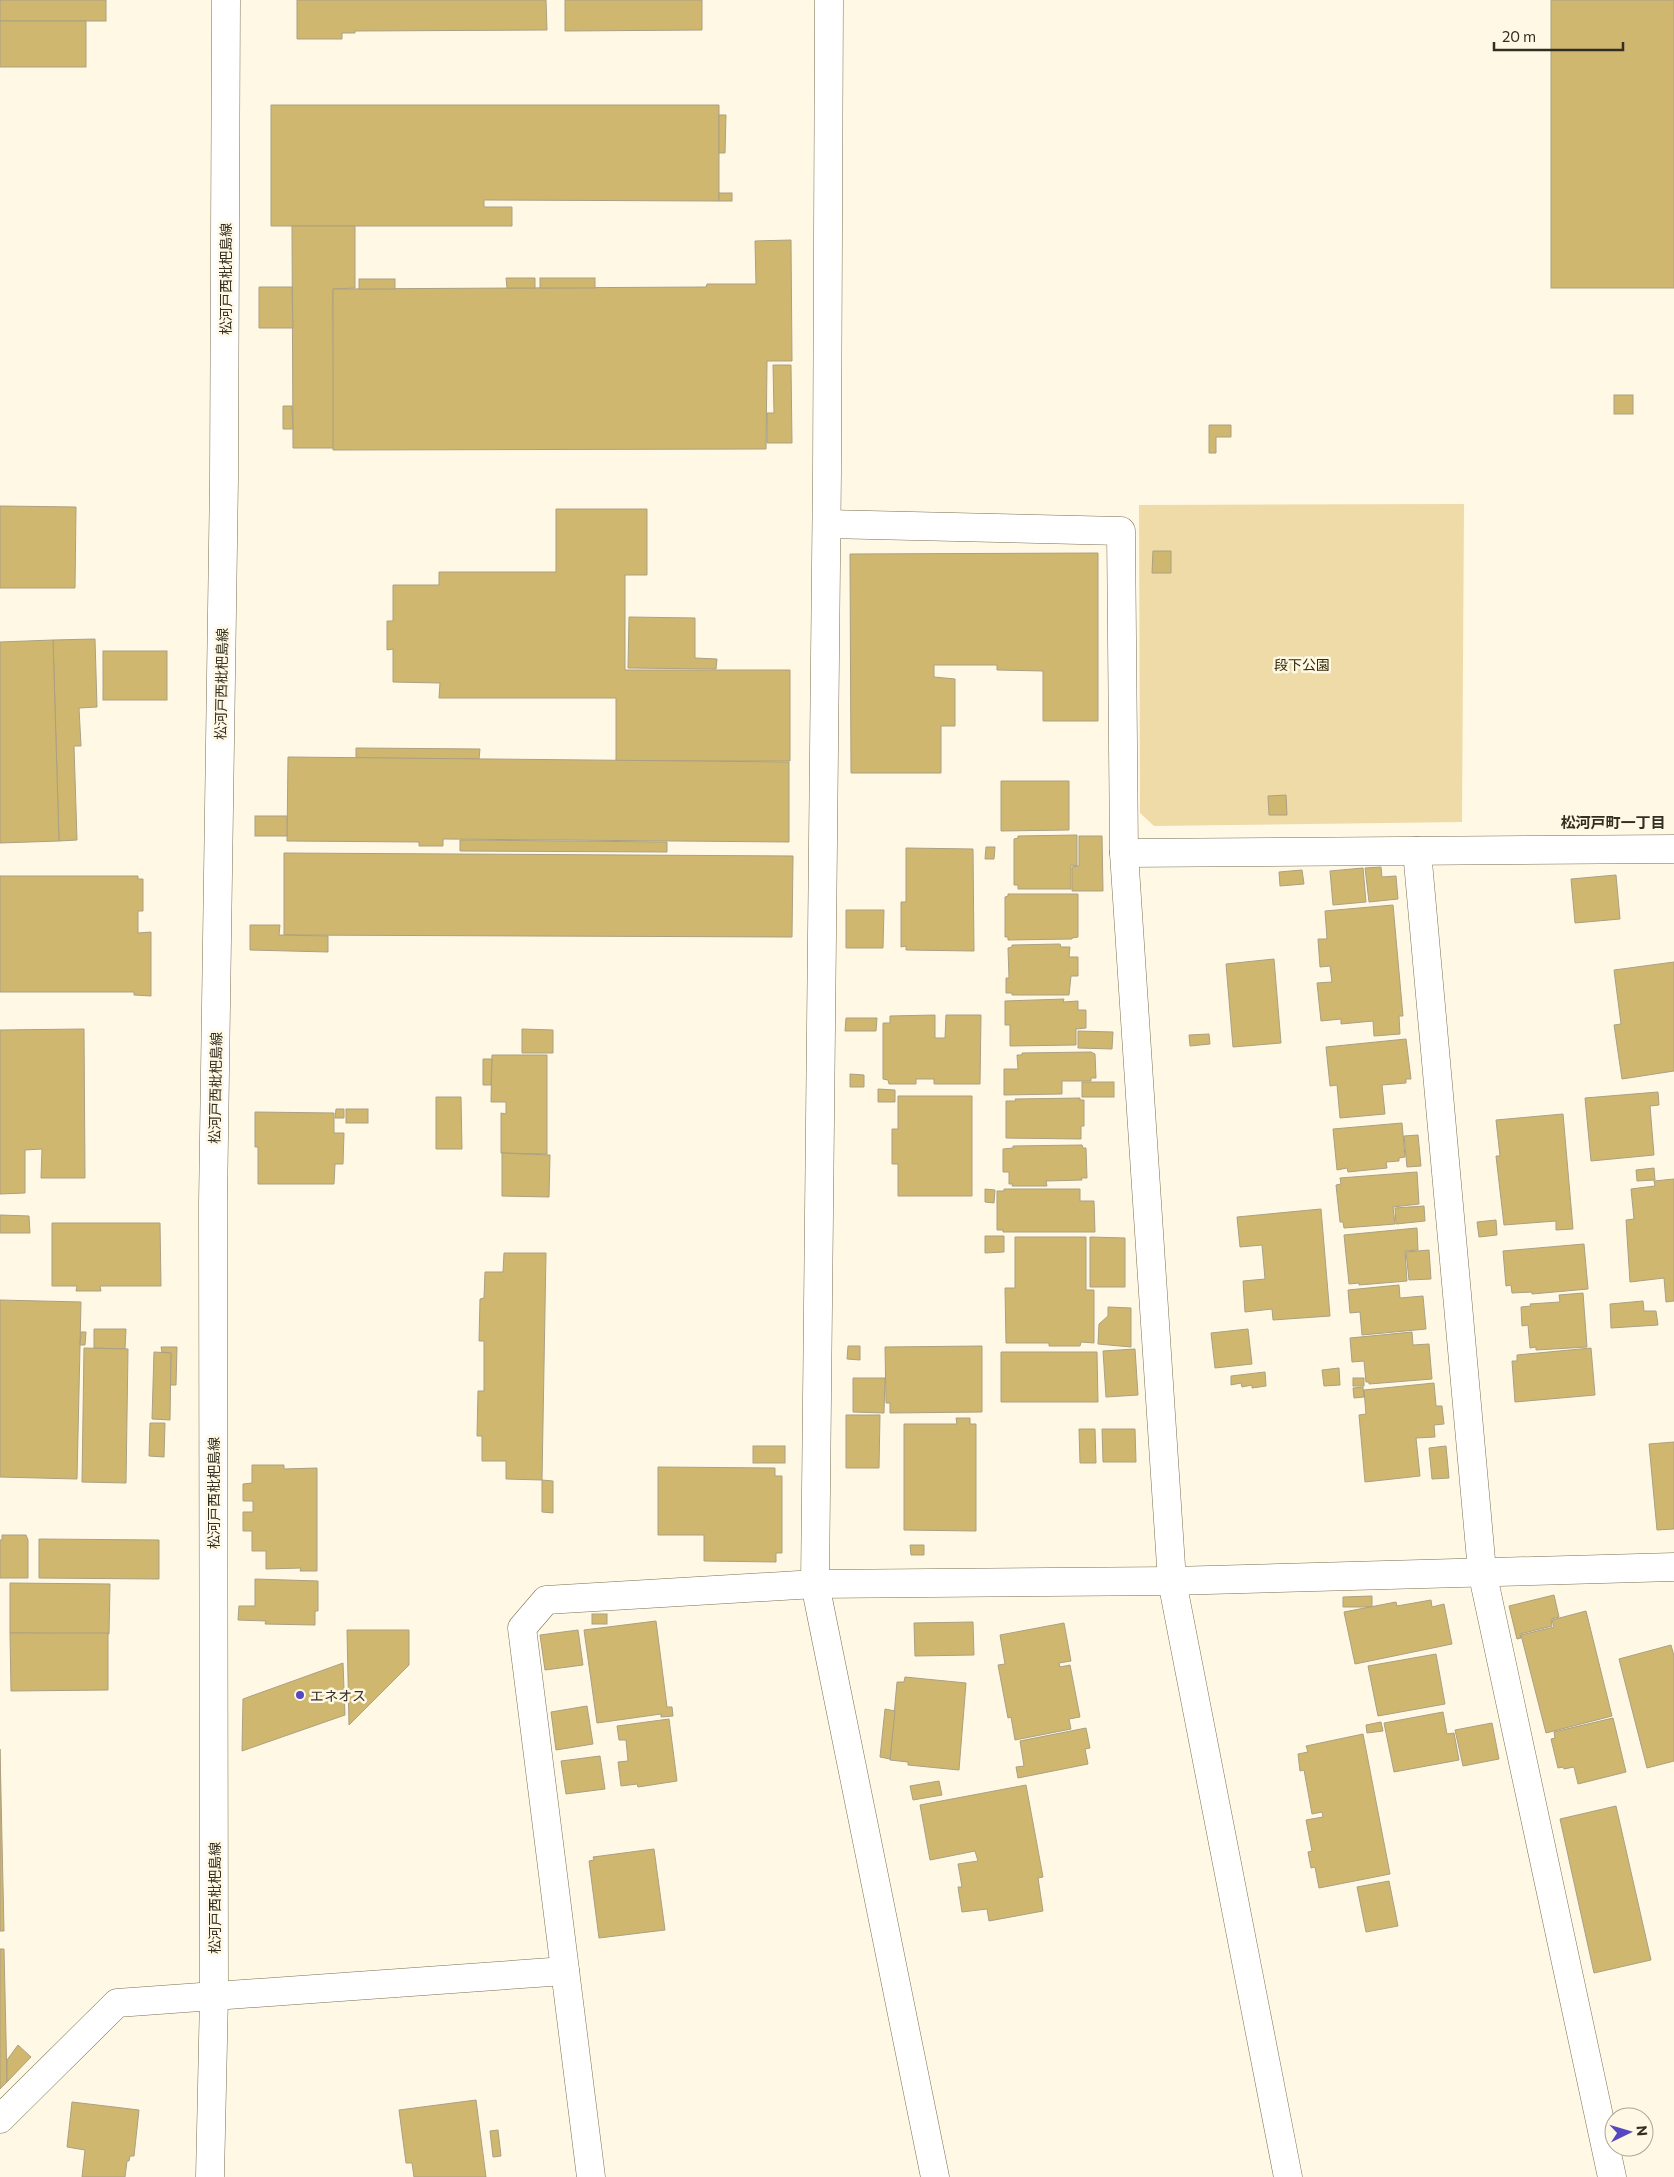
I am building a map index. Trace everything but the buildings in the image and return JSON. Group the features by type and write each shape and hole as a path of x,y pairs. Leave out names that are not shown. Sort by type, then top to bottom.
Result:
{"street":[{"name":"松河戸西枇杷島線","path":"210,2177 214,1996 213,1203 224,479 226,0"},
{"path":"829,0 827,524 815,1584 935,2177"},
{"path":"827,524 1121,531 1124,853 1172,1581 1288,2177"},
{"path":"1124,853 1674,849"},
{"path":"1417,851 1482,1572 1612,2177"},
{"path":"591,2177 522,1628 546,1600 815,1584 1172,1581 1674,1567"},
{"path":"0,2119 117,2003 565,1972"}],"green space":[{"name":"段下公園","path":"1464,504 1462,822 1154,826 1140,813 1139,505"}],"place":[{"name":"エネオス","path":"300,1695"}],"district":[{"name":"松河戸町一丁目","path":"1613,822"}]}
